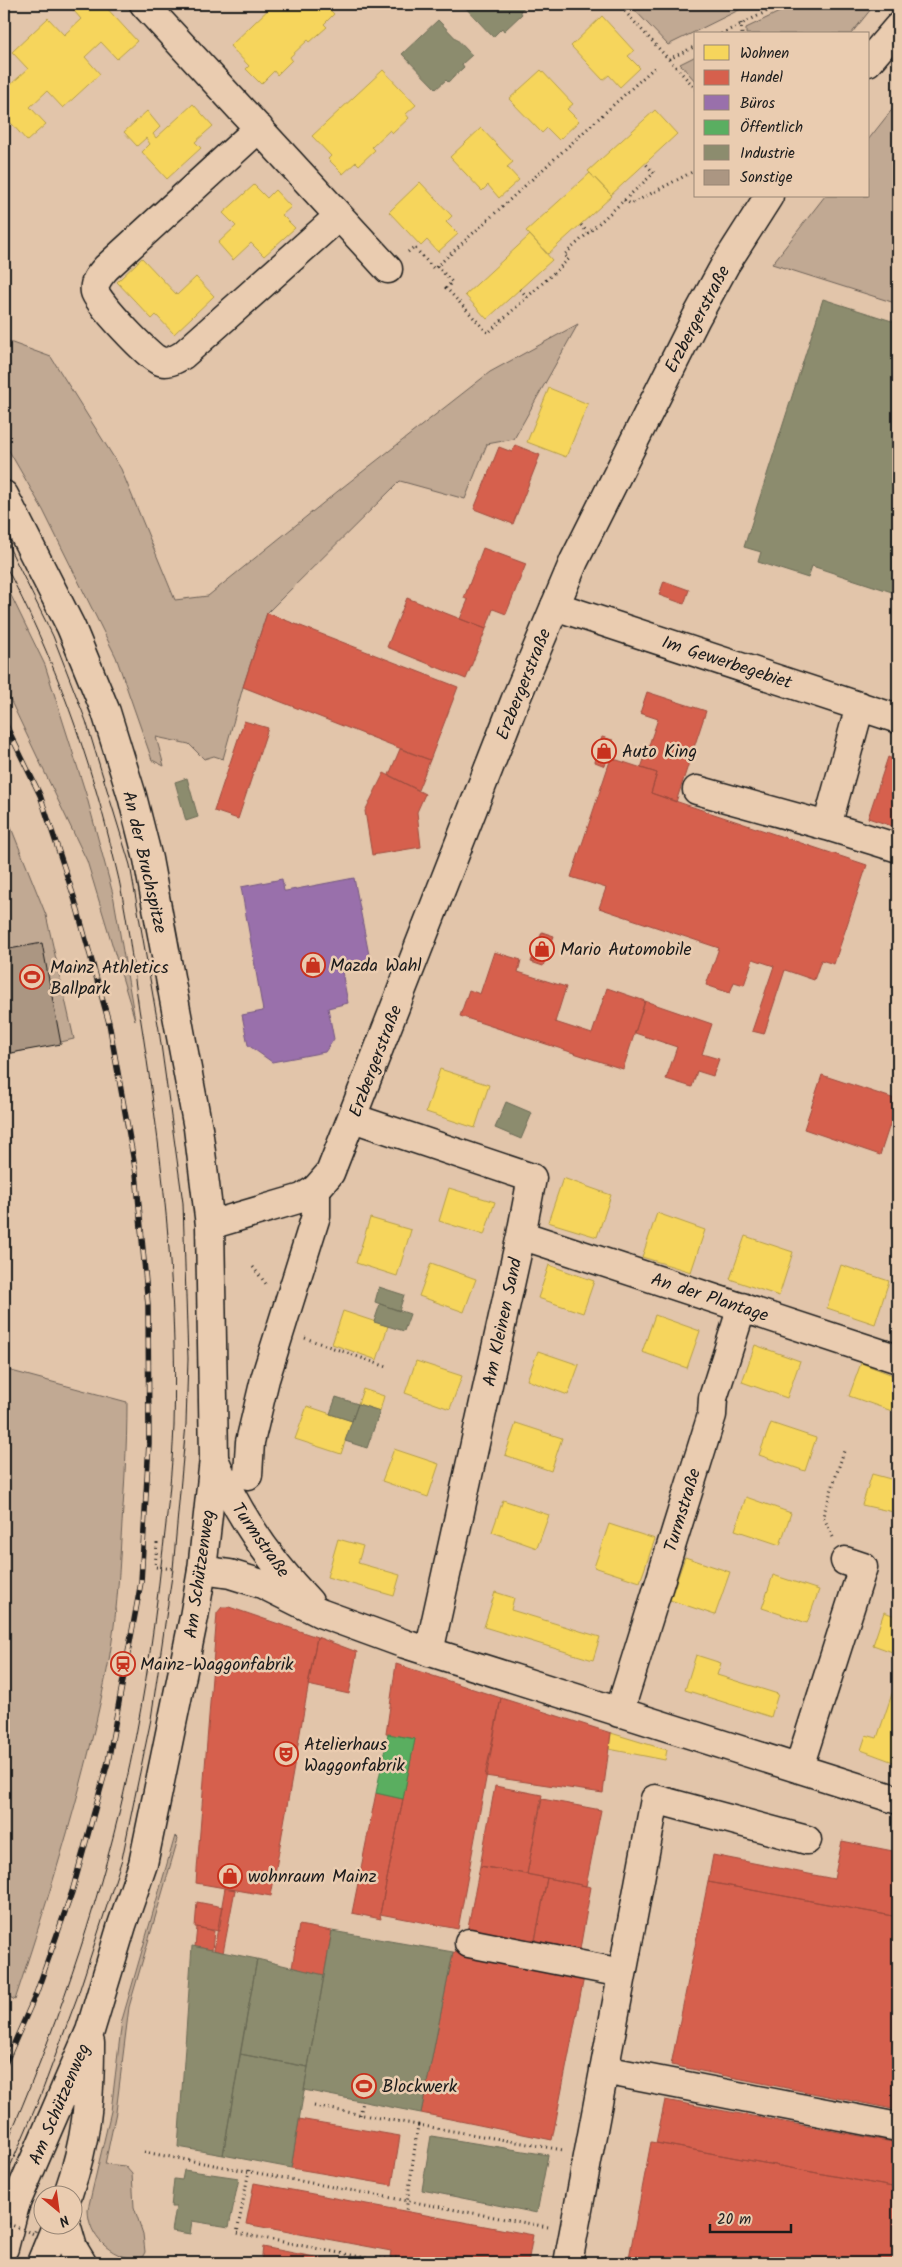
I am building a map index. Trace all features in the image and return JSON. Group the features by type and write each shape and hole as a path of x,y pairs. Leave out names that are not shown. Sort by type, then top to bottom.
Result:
{"street":[{"path":"144,4 388,269"},
{"path":"870,60 898,27"},
{"path":"259,128 106,268 96,280 95,292 101,303 149,354 160,362 171,362 183,355 339,216"},
{"name":"Erzbergerstraße","path":"210,1225 302,1198 316,1189 330,1173 555,606 589,528 696,318 725,265 768,198"},
{"name":"An der Bruchspitze","path":"8,504 72,627 106,712 132,796 148,859 191,1090 210,1225"},
{"name":"Im Gewerbegebiet","path":"555,606 898,718"},
{"path":"827,826 860,706"},
{"path":"697,790 898,848"},
{"name":"Am Kleinen Sand","path":"353,1118 532,1178 521,1236 429,1652"},
{"path":"248,1474 250,1442 265,1379 316,1216 316,1189"},
{"name":"Am Schützenweg","path":"4,2248 8,2218 90,2031 122,1924 143,1864 194,1617 192,1570 214,1459 210,1225"},
{"name":"An der Plantage","path":"521,1236 898,1359"},
{"name":"Turmstraße","path":"619,1713 712,1415 713,1398 742,1307"},
{"name":"Turmstraße","path":"214,1459 232,1497 255,1536 278,1567 320,1614"},
{"path":"799,1767 862,1567 845,1561"},
{"name":"Turmstraße","path":"192,1570 230,1574 262,1584 320,1614 429,1652 619,1713 799,1767 898,1800"},
{"path":"568,2263 655,1799 807,1840"},
{"path":"469,1943 622,1973"},
{"name":"Am Schützenweg","path":"71,2184 81,2154 90,2097 90,2031"},
{"path":"604,2070 898,2127"},
{"path":"41,2263 46,2234"},
{"path":"69,2234 73,2248 82,2263"}],"path":[{"path":"618,4 694,87"},
{"path":"725,32 782,4"},
{"path":"741,23 742,32"},
{"path":"669,60 694,47"},
{"path":"388,269 414,247 434,269 656,66"},
{"path":"437,266 452,282 446,288 488,333 569,260 564,255 654,173 645,163"},
{"path":"624,200 631,204 694,171"},
{"path":"581,225 588,232"},
{"path":"520,289 527,297"},
{"path":"298,1336 387,1367"},
{"path":"844,1450 823,1516 845,1561"},
{"path":"157,1543 155,1567 192,1570"},
{"path":"360,2115 363,2102"},
{"path":"314,2106 588,2154"},
{"path":"406,2211 418,2125"},
{"path":"144,2152 574,2231"},
{"path":"249,2170 237,2233 371,2259 398,2258"},
{"path":"8,2218 32,2233"}],"shaded area":[{"path":"629,4 751,4 694,32 668,45"},
{"path":"796,4 875,4 853,32 746,32 746,28"},
{"path":"694,57 694,80 680,64"},
{"path":"898,102 898,304 772,264 823,198 870,198 870,137"},
{"path":"578,324 514,439 487,444 465,499 400,481 267,613 243,687 223,759 214,756 204,759 189,744 156,737 164,766 152,760 116,657 43,510 4,442 4,340 51,357 121,469 175,600 208,596 490,372"},
{"path":"4,581 45,665 86,794 113,894 135,1020 87,861 4,687"},
{"name":"Mainz Athletics Ballpark","path":"4,810 46,915 74,1039 4,1055"},
{"path":"4,1369 127,1402 119,1569 109,1660 79,1789 15,2000 4,1994"},
{"path":"175,1836 178,1839 129,2007 116,2112 105,2164 125,2166 132,2174 134,2207 143,2234 145,2252 137,2260 118,2254 102,2244 92,2228 88,2209 111,2111 122,2020"}],"building: Wohnen":[{"path":"68,4 103,4 137,41 117,59 101,42 85,57 100,74 63,108 47,91 30,107 46,124 27,141 4,115 4,78 10,85 28,69 12,52 48,18 64,35 81,19"},
{"path":"274,4 324,4 334,14 324,24 327,27 310,42 308,40 290,57 292,60 277,75 274,71 261,84 246,69 249,66 230,46"},
{"path":"602,16 634,51 628,56 640,68 620,87 609,75 603,80 571,46"},
{"path":"383,70 416,105 406,114 409,118 393,133 390,130 372,147 375,150 359,165 356,162 343,174 328,159 331,156 312,136"},
{"path":"541,70 573,104 567,109 579,121 559,140 547,128 542,133 509,99"},
{"path":"193,104 213,126 195,142 201,148 167,179 142,152 150,144 146,138 137,146 124,132 147,111 160,127 153,134 156,138"},
{"path":"655,110 677,134 611,195 588,171"},
{"path":"481,128 513,162 507,167 519,180 499,198 488,185 482,191 450,157"},
{"path":"590,173 612,196 548,254 526,231"},
{"path":"420,182 452,216 446,222 458,234 438,252 427,240 421,246 389,212"},
{"path":"254,185 267,198 275,190 291,207 282,215 295,228 264,256 251,243 233,260 218,243 236,226 223,213"},
{"path":"530,235 552,260 487,319 465,295"},
{"path":"142,258 177,295 196,277 214,296 174,334 156,315 152,319 117,282"},
{"path":"549,388 588,404 566,457 527,442"},
{"path":"440,1069 489,1085 475,1128 426,1112"},
{"path":"563,1178 611,1195 597,1237 548,1222"},
{"path":"449,1188 495,1202 484,1235 439,1221"},
{"path":"657,1213 705,1230 691,1272 642,1257"},
{"path":"370,1218 411,1230 397,1276 356,1263"},
{"path":"745,1236 793,1252 779,1296 730,1279"},
{"path":"431,1263 476,1279 464,1312 419,1296"},
{"path":"549,1265 594,1281 583,1313 538,1298"},
{"path":"841,1265 889,1281 875,1324 827,1308"},
{"path":"343,1311 388,1326 377,1360 332,1344"},
{"path":"655,1315 700,1331 687,1368 642,1352"},
{"path":"755,1345 800,1361 787,1398 742,1382"},
{"path":"538,1351 579,1365 568,1395 527,1380"},
{"path":"416,1361 462,1376 450,1409 405,1393"},
{"path":"861,1363 898,1377 898,1394 892,1411 849,1396"},
{"path":"363,1389 384,1396 380,1411 358,1404"},
{"path":"307,1406 352,1421 341,1454 295,1439"},
{"path":"516,1423 562,1438 551,1471 505,1455"},
{"path":"771,1423 816,1438 805,1471 759,1455"},
{"path":"394,1449 439,1464 428,1497 382,1481"},
{"path":"872,1474 898,1481 898,1513 862,1505"},
{"path":"746,1497 791,1513 780,1545 735,1530"},
{"path":"503,1500 549,1515 537,1548 492,1532"},
{"path":"609,1524 655,1539 640,1582 594,1567"},
{"path":"338,1539 363,1546 358,1563 400,1575 394,1596 327,1577"},
{"path":"685,1557 730,1572 715,1615 670,1600"},
{"path":"773,1575 819,1590 807,1623 762,1608"},
{"path":"495,1592 514,1598 511,1610 600,1637 593,1660 484,1627"},
{"path":"884,1612 898,1617 898,1654 873,1645"},
{"path":"696,1655 721,1663 717,1675 778,1694 771,1717 685,1690"},
{"path":"893,1691 898,1692 898,1757 896,1763 861,1750 866,1735 877,1738"},
{"path":"611,1733 667,1750 665,1760 609,1749"}],"building: Handel":[{"path":"515,445 540,455 513,524 474,509 499,447 512,452"},
{"path":"483,548 526,564 506,614 493,609 486,629 460,619 468,600 464,598"},
{"path":"664,581 689,590 684,604 659,595"},
{"path":"407,598 486,629 466,679 387,647"},
{"path":"267,613 458,687 430,760 243,687"},
{"path":"647,692 706,711 676,802 651,793 657,773 641,768 658,719 640,713"},
{"path":"244,721 268,728 238,819 214,811"},
{"name":"Auto King","path":"602,737 613,740 605,766 595,762"},
{"path":"400,749 430,760 418,790 389,775"},
{"path":"888,757 898,761 898,828 868,818"},
{"path":"611,758 657,773 651,793 867,865 834,964 821,960 814,980 785,970 764,1034 752,1031 774,966 753,959 744,985 734,982 730,993 706,985 719,948 599,908 606,888 571,877"},
{"path":"384,773 425,794 417,812 421,847 372,855 365,811"},
{"name":"Mario Automobile","path":"542,932 554,936 543,966 531,962"},
{"path":"494,952 521,960 518,972 566,987 555,1022 592,1034 607,988 645,1001 623,1069 460,1016 469,990 480,994"},
{"path":"645,1001 712,1024 702,1054 719,1059 713,1076 697,1071 692,1087 666,1079 677,1047 635,1033"},
{"path":"822,1075 898,1100 880,1155 804,1129"},
{"path":"222,1607 229,1607 317,1637 271,1896 196,1883 217,1613"},
{"path":"317,1637 357,1652 349,1694 308,1685"},
{"path":"396,1664 501,1698 458,1929 380,1914 415,1739 386,1734"},
{"path":"501,1698 611,1733 603,1793 485,1776"},
{"path":"495,1786 542,1795 527,1874 480,1866"},
{"path":"376,1793 403,1799 380,1914 381,1919 352,1913"},
{"path":"542,1799 601,1810 586,1886 527,1874"},
{"path":"842,1841 898,1852 898,1917 708,1882 713,1855 834,1879"},
{"path":"480,1866 547,1878 534,1945 467,1932"},
{"path":"547,1878 591,1887 580,1949 535,1941"},
{"path":"708,1882 898,1917 898,2110 671,2065"},
{"path":"225,1888 235,1890 223,1953 214,1950"},
{"path":"197,1902 223,1907 219,1931 195,1927"},
{"path":"299,1925 332,1931 324,1975 292,1968"},
{"path":"197,1927 214,1931 212,1950 195,1947"},
{"path":"453,1952 584,1977 552,2140 421,2113"},
{"path":"665,2100 898,2143 898,2188 656,2143"},
{"path":"299,2119 400,2136 392,2185 291,2168"},
{"path":"651,2142 898,2188 898,2263 628,2263"},
{"path":"254,2183 533,2235 528,2263 428,2263 390,2257 391,2251 246,2224"},
{"path":"263,2247 304,2255 302,2263 261,2263"},
{"path":"304,2255 349,2263 302,2263"},
{"path":"405,2259 428,2263 404,2263"}],"building: Büros":[{"path":"354,878 370,960 341,966 348,1003 328,1008 334,1039 325,1052 272,1062 248,1045 242,1015 263,1011 241,887 282,879 284,891 286,891"}],"building: Öffentlich":[{"path":"388,1734 415,1739 403,1799 376,1793"}],"building: Industrie":[{"path":"462,4 528,4 520,11 522,14 504,31 502,28 493,37"},
{"path":"438,20 472,55 462,64 464,67 448,82 446,80 436,89 402,54"},
{"path":"823,299 898,323 898,594 812,566 808,578 758,562 761,552 744,547"},
{"path":"187,778 198,817 186,821 175,782"},
{"path":"506,1102 532,1113 521,1139 495,1128"},
{"path":"379,1287 404,1295 399,1311 375,1302"},
{"path":"380,1304 410,1314 404,1331 374,1322"},
{"path":"336,1397 358,1404 352,1421 330,1414"},
{"path":"358,1404 380,1411 367,1448 345,1441"},
{"path":"332,1931 453,1952 421,2113 304,2090"},
{"path":"192,1946 257,1959 223,2155 178,2147"},
{"path":"257,1959 324,1975 308,2067 240,2054"},
{"path":"240,2054 308,2067 291,2168 223,2155"},
{"path":"431,2136 548,2155 537,2213 422,2190"},
{"path":"184,2170 239,2178 229,2227 192,2221 190,2234 172,2231 176,2207 171,2207 174,2179 182,2180"}],"building: Sonstige":[{"path":"42,943 61,1044 5,1054 4,950"}],"tram line":[{"path":"4,537 53,636 86,721 130,865 159,1030 183,1203 188,1359 186,1424 173,1569 151,1719 122,1859 78,1995 40,2097 4,2181"},
{"path":"4,563 55,672 83,747 95,785 123,899 161,1164 170,1269 175,1374 172,1461 158,1593 141,1707 124,1792 87,1928 57,2018 4,2149"}],"railway":[{"path":"4,721 40,795 74,897 109,1023 136,1173 148,1305 149,1443 141,1582 108,1762 72,1892 36,1994 4,2066"}],"place":[{"name":"Auto King","path":"604,751"},
{"name":"Mario Automobile","path":"542,949"},
{"name":"Mazda Wahl","path":"313,965"},
{"name":"Mainz Athletics Ballpark","path":"32,977"},
{"name":"Mainz-Waggonfabrik","path":"123,1664"},
{"name":"Atelierhaus Waggonfabrik","path":"286,1754"},
{"name":"wohnraum Mainz","path":"230,1876"},
{"name":"Blockwerk","path":"364,2086"}]}
